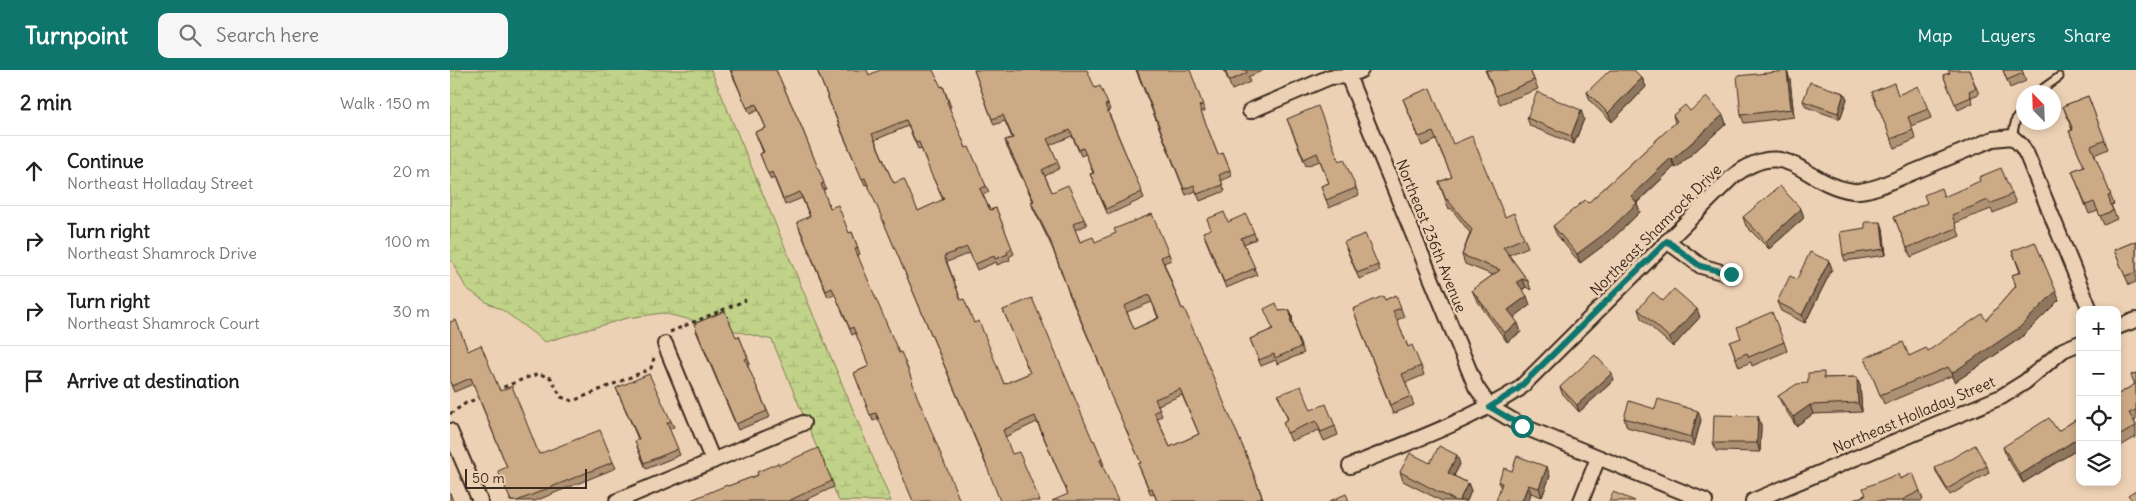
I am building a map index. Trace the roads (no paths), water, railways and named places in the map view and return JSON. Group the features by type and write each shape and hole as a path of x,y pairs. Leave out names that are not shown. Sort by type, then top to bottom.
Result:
{"street":[{"path":"1250,111 1330,77 1348,76 1361,70"},
{"name":"Northeast 236th Avenue","path":"1348,76 1476,387 1490,407"},
{"path":"2012,137 2021,144 2027,155 2088,306"},
{"name":"Northeast Shamrock Drive","path":"1350,466 1490,407 1518,389 1743,168 1765,160 1792,163 1834,186 1852,190 1864,190 1880,186 1993,139 2012,137"},
{"path":"1667,241 1700,266 1731,274"},
{"path":"2121,326 2136,320"},
{"path":"662,343 713,460"},
{"name":"Northeast Holladay Street","path":"1752,501 2001,397 2025,382 2063,350 2076,345"},
{"path":"1490,407 1522,426 1705,501"},
{"path":"617,501 803,423"},
{"path":"450,431 480,501"},
{"path":"1580,501 1598,458"}],"lane":[{"path":"2048,85 2059,77"},
{"path":"2012,137 2016,119"}]}
